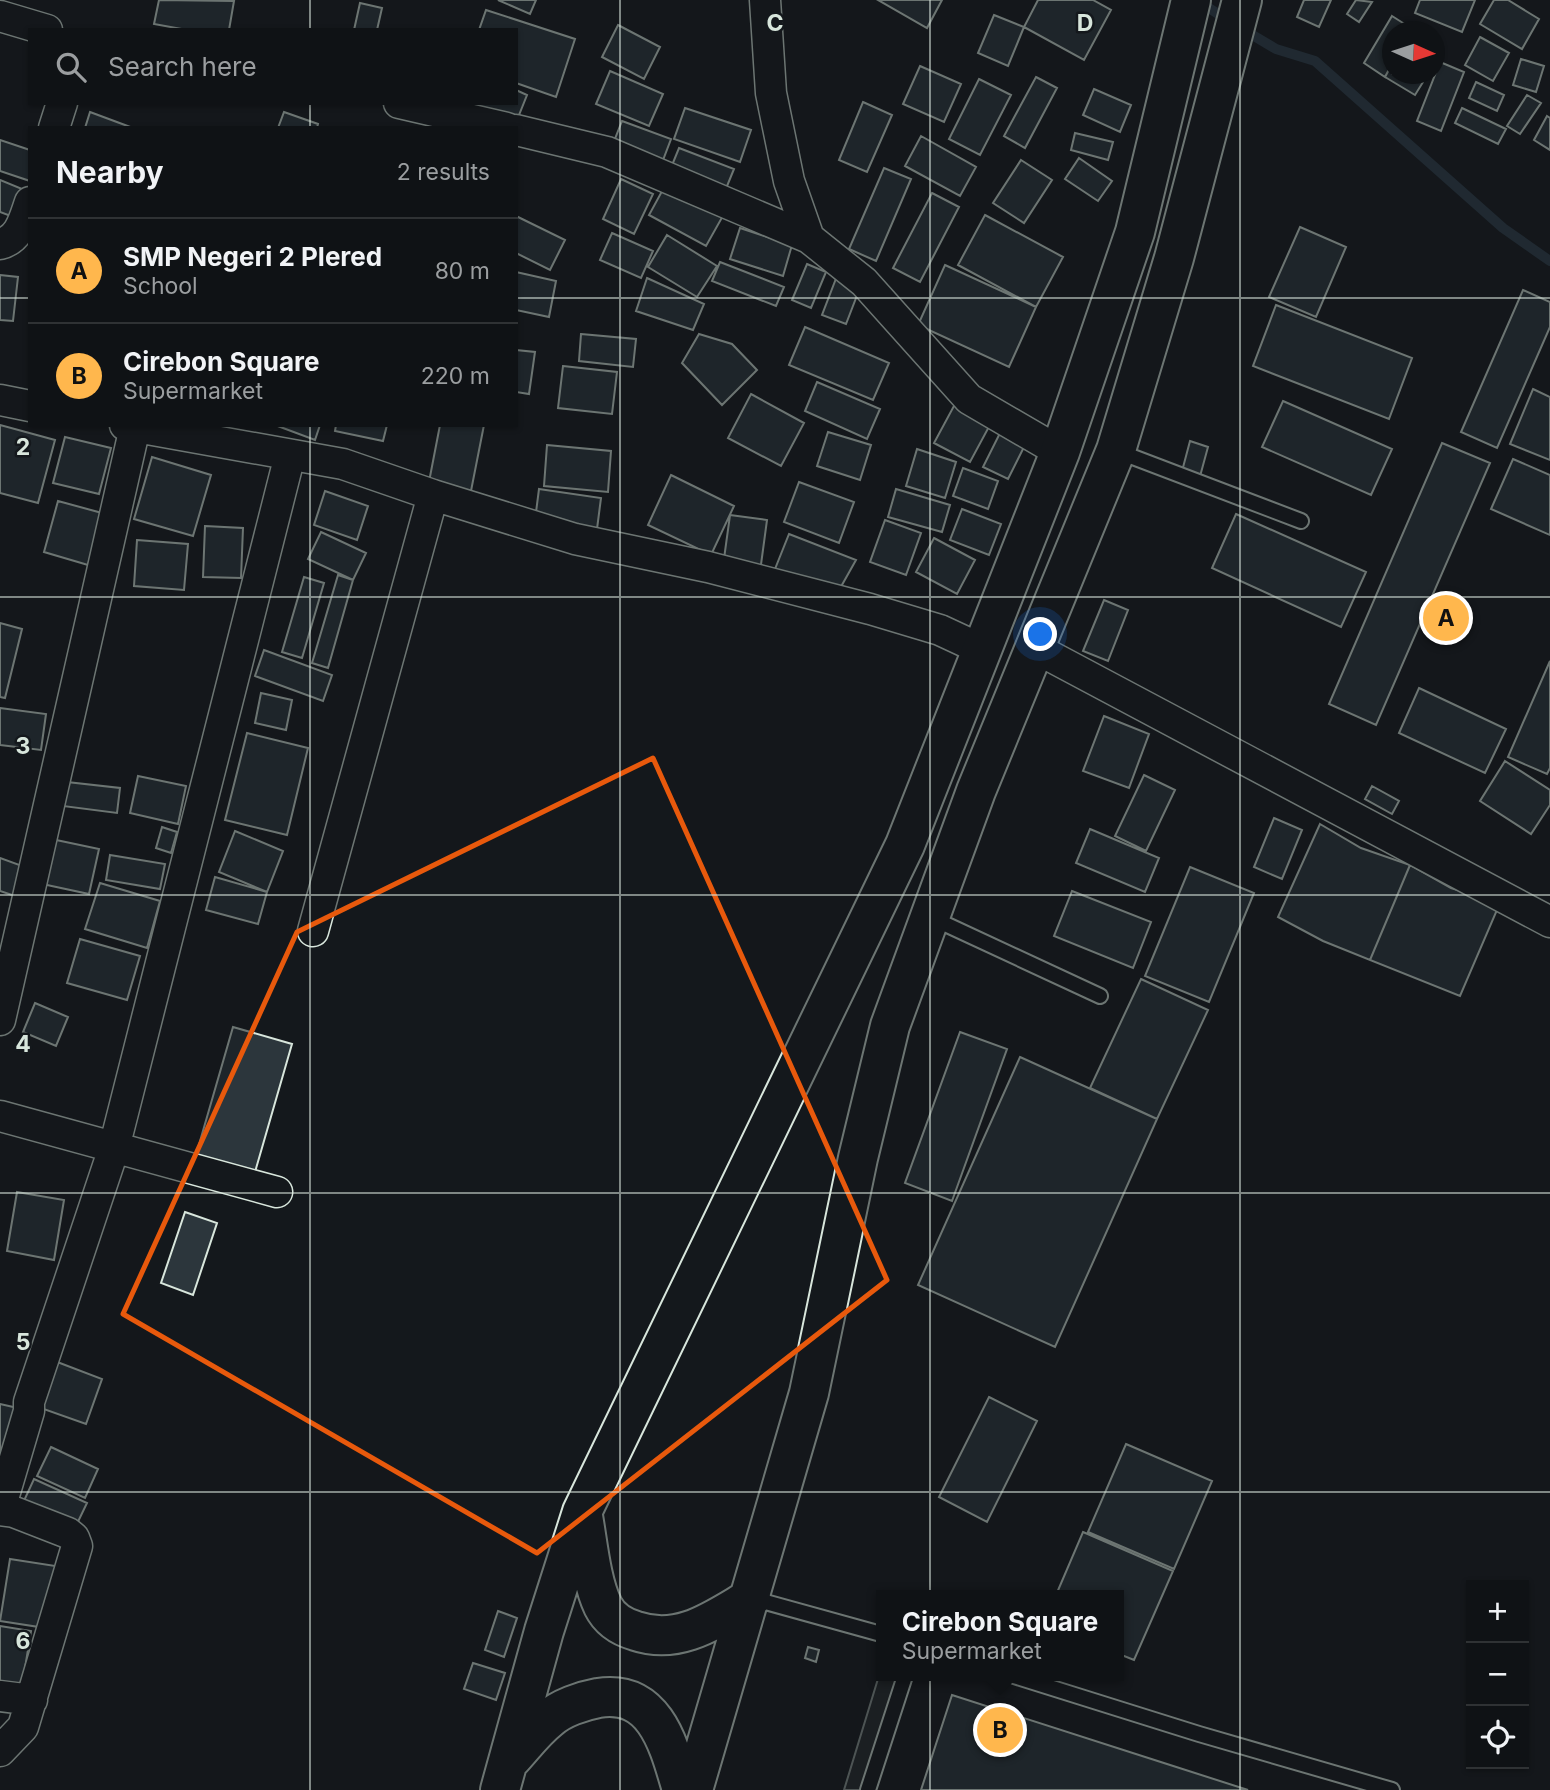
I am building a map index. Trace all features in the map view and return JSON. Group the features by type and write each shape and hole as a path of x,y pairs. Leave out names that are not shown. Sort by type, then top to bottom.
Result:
{"highway":[{"path":"503,1778 544,1631 582,1512 905,845 1060,452 1135,232 1191,0"},
{"path":"693,1790 809,1393 824,1315 890,1026 976,791 1116,450 1174,258 1242,0"},
{"path":"582,1512 592,1567 604,1607 619,1626 650,1636 669,1636 694,1631 751,1598"},
{"path":"503,1778 550,1717 583,1700 612,1696 635,1702 649,1713 662,1732 682,1790"}],"street":[{"path":"765,0 771,93 789,181 809,238"},
{"path":"0,16 40,28"},
{"path":"55,126 61,105"},
{"path":"408,105 498,126"},
{"path":"518,130 607,152 809,238 864,282 969,399 1060,452"},
{"path":"0,244 16,235 28,208"},
{"path":"0,400 28,406"},
{"path":"0,1020 130,427"},
{"path":"135,427 343,464 575,539 708,567 870,609 940,630 982,650"},
{"path":"0,1751 23,1727 77,1546 68,1533 50,1524 0,1509 29,1411 29,1402 114,1148 289,455"},
{"path":"313,931 433,495"},
{"path":"1035,648 1550,922"},
{"path":"0,1116 277,1192"},
{"path":"0,1696 33,1700"}],"lane":[{"path":"1116,450 1301,521"},
{"path":"929,917 1100,996"},
{"path":"751,1598 876,1633"},
{"path":"868,1790 903,1681"},
{"path":"1030,1681 1371,1787 1392,1790"}],"highlighted area":[{"path":"653,758 887,1280 537,1553 123,1314 297,932"}],"shaded area":[{"path":"877,1681 897,1681 864,1790 844,1790"}],"building":[{"path":"159,0 234,1 229,28 176,28 154,24"},
{"path":"498,0 536,0 530,14"},
{"path":"878,0 942,0 927,28"},
{"path":"1038,0 1093,0 1111,10 1084,60 1024,27"},
{"path":"1304,0 1331,0 1319,27 1297,17"},
{"path":"1356,0 1372,2 1359,22 1347,14"},
{"path":"1420,0 1475,0 1462,32 1445,25 1445,21 1435,21 1415,13"},
{"path":"1494,0 1508,0 1539,19 1522,49 1480,24"},
{"path":"360,3 382,8 377,28 354,28"},
{"path":"486,10 575,39 556,97 518,84 518,28 480,28"},
{"path":"994,15 1024,27 1008,66 978,53"},
{"path":"618,25 660,47 644,79 602,57"},
{"path":"1382,33 1382,75 1364,63"},
{"path":"1480,37 1509,53 1493,81 1465,65"},
{"path":"1521,59 1544,66 1536,92 1513,85"},
{"path":"1445,64 1464,72 1441,131 1417,121 1431,84 1445,84"},
{"path":"920,66 961,84 944,122 903,104"},
{"path":"610,71 663,94 649,126 596,104"},
{"path":"1036,77 1057,88 1025,148 1004,136"},
{"path":"979,79 1011,95 980,155 949,139"},
{"path":"1476,82 1504,95 1497,111 1469,98"},
{"path":"1397,84 1422,84 1415,95"},
{"path":"1094,89 1131,105 1120,132 1083,115"},
{"path":"518,91 527,95 515,125 466,105 518,105"},
{"path":"1527,95 1541,103 1520,134 1507,126"},
{"path":"863,102 892,115 867,172 839,160"},
{"path":"685,108 751,130 740,162 674,139"},
{"path":"1462,108 1506,129 1498,144 1455,123"},
{"path":"90,112 128,126 86,126"},
{"path":"284,112 318,124 318,126 279,126"},
{"path":"1547,116 1550,118 1550,150 1534,140"},
{"path":"622,121 671,139 660,168 611,149"},
{"path":"1075,133 1113,142 1108,160 1071,150"},
{"path":"921,136 976,167 960,196 905,166"},
{"path":"0,140 28,149 28,180 0,171"},
{"path":"679,148 734,169 723,196 668,175"},
{"path":"1079,158 1112,181 1098,201 1065,179"},
{"path":"1021,160 1052,180 1024,223 993,203"},
{"path":"884,168 911,179 876,261 849,249"},
{"path":"621,179 653,194 634,234 603,219"},
{"path":"0,180 27,191 16,218 0,212"},
{"path":"667,182 724,214 706,246 649,215"},
{"path":"932,193 959,207 920,282 893,268"},
{"path":"985,215 1063,257 1036,307 958,265"},
{"path":"518,217 565,240 550,270 518,254"},
{"path":"1300,227 1346,247 1316,317 1269,297"},
{"path":"740,228 792,245 783,276 730,259"},
{"path":"612,233 653,251 641,278 600,260"},
{"path":"667,235 717,266 697,297 648,267"},
{"path":"720,262 784,287 776,306 712,281"},
{"path":"807,264 826,272 811,308 792,300"},
{"path":"945,265 1036,307 1009,367 918,325"},
{"path":"518,272 556,281 549,317 518,310"},
{"path":"0,275 18,277 13,321 0,320"},
{"path":"837,276 861,285 846,324 822,315"},
{"path":"647,278 704,304 693,330 636,311"},
{"path":"1523,290 1550,302 1550,327 1497,448 1461,432"},
{"path":"1276,305 1412,358 1389,419 1253,366"},
{"path":"805,327 889,363 873,400 789,365"},
{"path":"581,334 636,339 633,367 579,361"},
{"path":"699,334 732,344 757,370 722,405 682,363"},
{"path":"518,350 535,352 529,394 518,392"},
{"path":"563,366 617,372 612,414 558,408"},
{"path":"817,382 880,409 867,439 805,411"},
{"path":"1533,389 1550,397 1550,460 1510,444"},
{"path":"751,394 804,423 781,466 728,438"},
{"path":"1283,401 1392,449 1371,495 1262,447"},
{"path":"955,404 991,423 970,462 934,443"},
{"path":"0,425 55,440 38,503 0,493"},
{"path":"280,427 319,427 315,440"},
{"path":"336,427 386,427 383,441 335,431"},
{"path":"440,427 484,427 470,496 428,487"},
{"path":"1002,429 1027,441 1008,479 983,467"},
{"path":"828,432 871,445 860,480 817,466"},
{"path":"65,437 111,448 99,494 53,483"},
{"path":"1190,441 1208,447 1199,480 1181,475"},
{"path":"1442,443 1490,463 1376,725 1329,704"},
{"path":"547,445 611,451 608,492 544,486"},
{"path":"917,449 956,462 945,498 906,486"},
{"path":"152,457 211,475 193,536 134,519"},
{"path":"1513,459 1550,475 1550,535 1491,509"},
{"path":"963,468 998,481 988,509 953,496"},
{"path":"671,475 734,506 711,555 648,525"},
{"path":"799,482 854,502 839,543 784,522"},
{"path":"539,489 601,498 597,529 535,520"},
{"path":"896,489 950,505 942,532 888,517"},
{"path":"325,491 368,506 357,540 314,525"},
{"path":"58,501 102,513 88,565 44,552"},
{"path":"962,509 1001,524 989,555 950,540"},
{"path":"1236,514 1366,572 1341,627 1212,568"},
{"path":"730,515 767,520 760,572 723,566"},
{"path":"885,520 921,533 906,575 870,562"},
{"path":"205,526 243,528 241,578 203,577"},
{"path":"321,532 366,553 353,580 308,559"},
{"path":"789,534 856,560 838,592 773,574"},
{"path":"934,538 975,560 957,594 916,572"},
{"path":"137,540 188,544 184,590 134,586"},
{"path":"338,575 353,580 328,668 312,663"},
{"path":"304,577 324,583 302,658 282,652"},
{"path":"1104,600 1128,610 1108,661 1083,651"},
{"path":"0,623 22,629 5,698 0,697"},
{"path":"264,650 332,675 323,701 255,676"},
{"path":"1550,661 1550,768 1547,774 1508,757"},
{"path":"1419,688 1506,729 1485,773 1399,733"},
{"path":"261,693 292,700 286,730 255,723"},
{"path":"0,708 46,714 41,750 0,745"},
{"path":"1104,716 1149,734 1129,788 1083,771"},
{"path":"247,733 308,748 287,835 225,820"},
{"path":"1505,761 1550,790 1550,805 1531,834 1480,801"},
{"path":"1144,775 1175,790 1146,851 1115,836"},
{"path":"138,776 186,786 178,824 130,813"},
{"path":"58,781 120,788 117,813 55,805"},
{"path":"1372,786 1399,801 1392,814 1365,799"},
{"path":"1274,818 1302,830 1282,879 1254,867"},
{"path":"1320,824 1361,848 1410,865 1370,960 1323,941 1278,917"},
{"path":"162,827 177,832 171,853 156,848"},
{"path":"1090,829 1159,858 1145,892 1076,863"},
{"path":"235,831 283,851 267,892 219,872"},
{"path":"42,837 99,849 89,894 33,882"},
{"path":"110,855 165,864 160,889 106,880"},
{"path":"0,858 25,867 15,896 0,891"},
{"path":"1410,865 1451,888 1500,903 1460,996 1370,960"},
{"path":"1190,867 1254,893 1209,1002 1145,976"},
{"path":"215,877 267,892 258,924 206,910"},
{"path":"100,883 160,901 147,948 85,929"},
{"path":"1072,891 1151,922 1133,968 1054,936"},
{"path":"80,939 140,956 127,1000 67,983"},
{"path":"1141,979 1208,1010 1157,1119 1090,1088"},
{"path":"35,1003 68,1017 56,1046 23,1032"},
{"path":"233,1027 292,1044 255,1172 196,1155"},
{"path":"960,1032 1007,1049 952,1201 905,1183"},
{"path":"1020,1057 1157,1119 1055,1347 918,1285"},
{"path":"17,1192 64,1200 54,1260 7,1251"},
{"path":"185,1212 217,1223 193,1295 161,1283"},
{"path":"52,1360 102,1379 86,1424 35,1406"},
{"path":"989,1397 1037,1421 987,1522 939,1497"},
{"path":"0,1404 22,1409 0,1467"},
{"path":"1126,1444 1212,1481 1174,1569 1088,1532"},
{"path":"51,1447 98,1469 85,1498 37,1476"},
{"path":"34,1479 87,1503 74,1530 22,1505"},
{"path":"1083,1532 1173,1571 1134,1660 1124,1656 1124,1590 1058,1590"},
{"path":"10,1559 62,1567 52,1629 0,1621"},
{"path":"498,1611 517,1618 504,1657 485,1650"},
{"path":"0,1626 31,1631 21,1693 0,1690"},
{"path":"808,1647 819,1650 816,1662 805,1658"},
{"path":"473,1663 505,1673 496,1700 464,1689"},
{"path":"952,1695 1167,1764 1248,1790 921,1790"}],"waterway":[{"path":"1199,2 1228,20"},
{"path":"1244,30 1276,49 1315,61 1503,228 1550,261"}],"place":[{"name":"SMP Negeri 2 Plered","path":"1446,618"},
{"name":"Cirebon Square","path":"1000,1730"}]}
